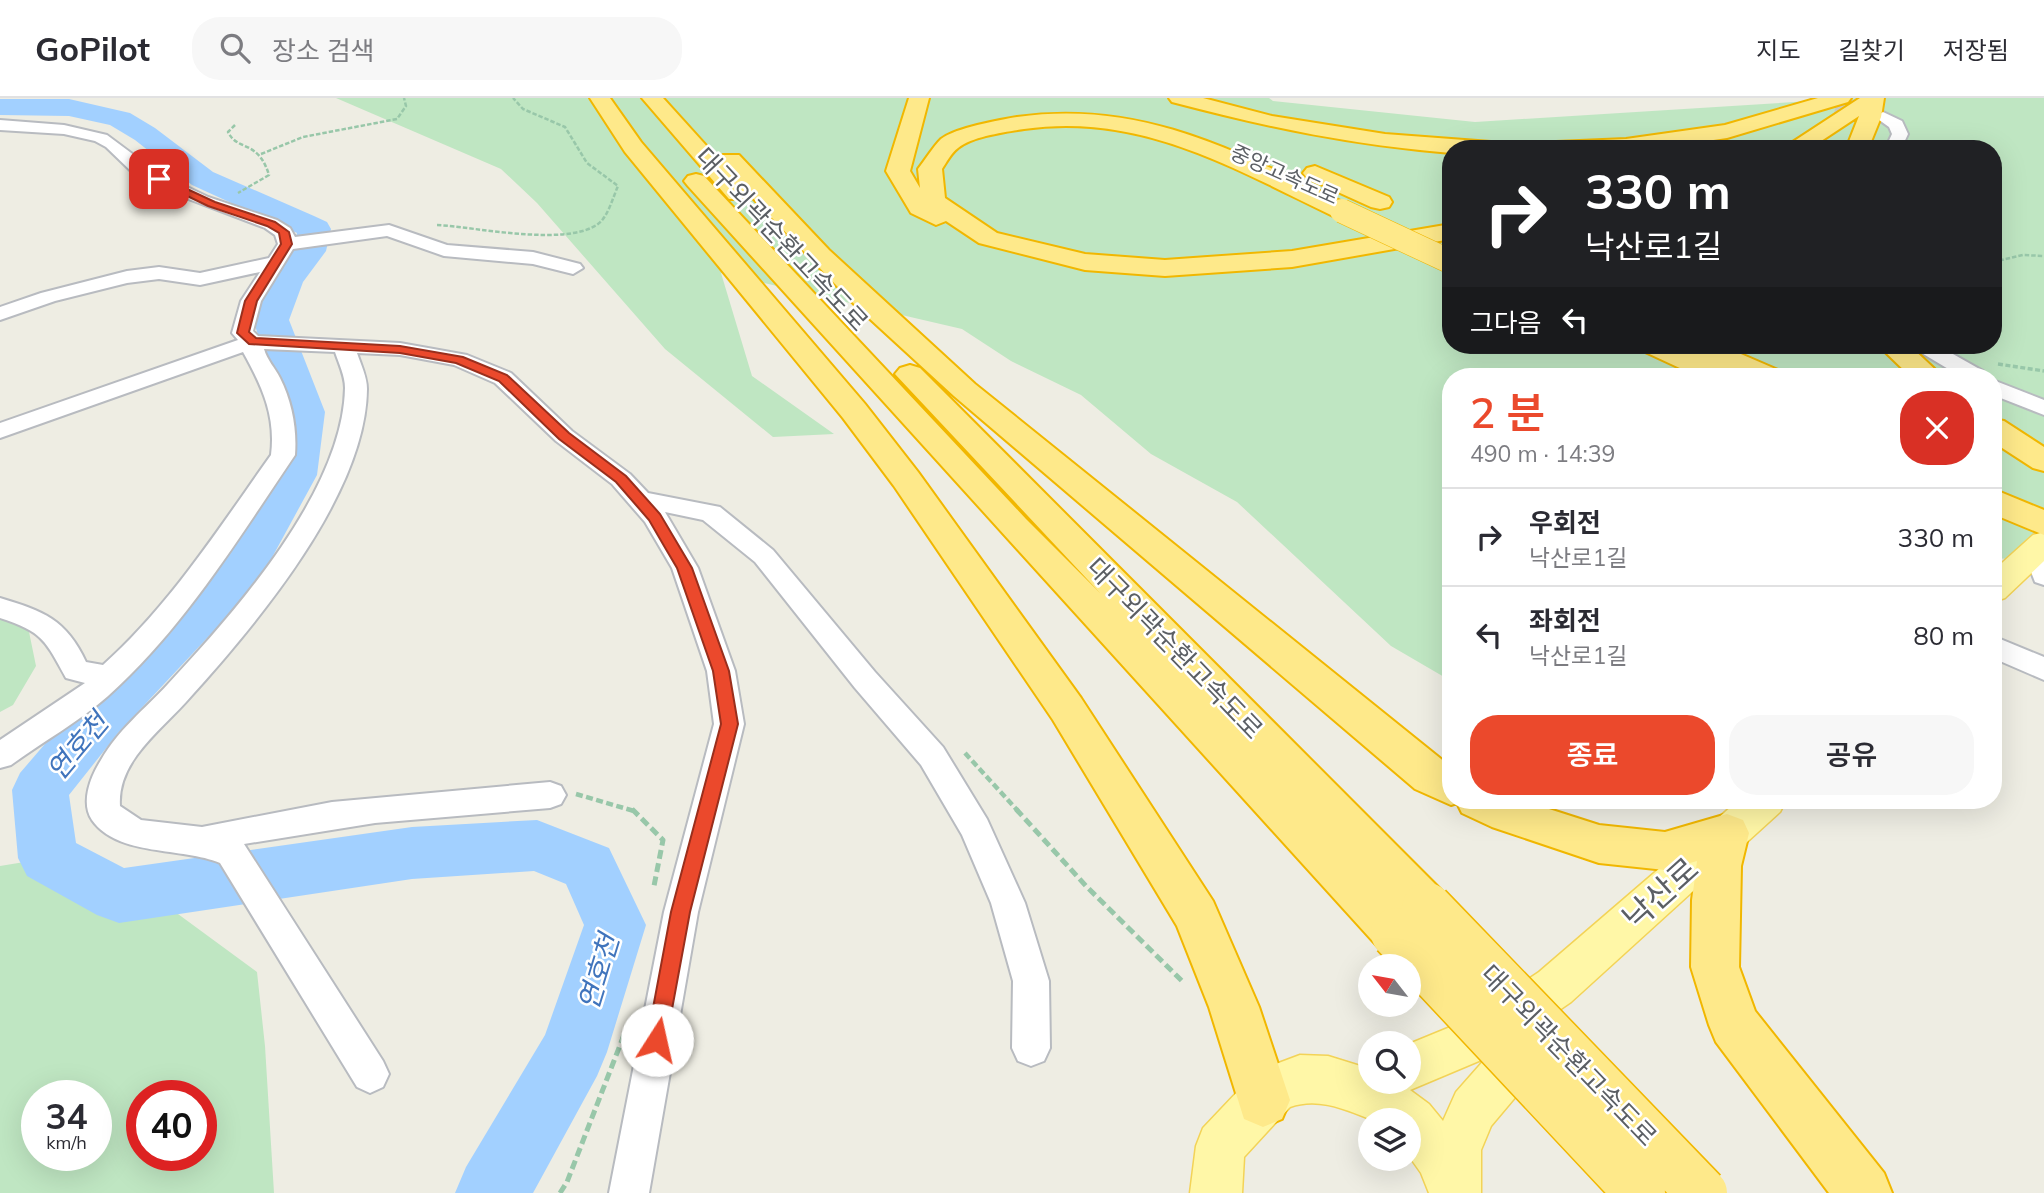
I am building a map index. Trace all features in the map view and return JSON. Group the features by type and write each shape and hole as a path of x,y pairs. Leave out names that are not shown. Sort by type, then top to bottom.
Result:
{"highway":[{"path":"600,98 633,147 855,411 1044,676 1196,916 1231,1000 1263,1100"},
{"name":"대구외곽순환고속도로","path":"623,98 678,162 913,414 1014,527 1176,695 1411,921 1702,1193"},
{"name":"대구외곽순환고속도로","path":"652,98 1411,921 1640,1193"},
{"path":"684,98 722,149 777,213 853,288 995,418 1430,777 1442,783"},
{"path":"919,98 898,171 920,208 979,245 1079,272 1175,279 1306,267 1442,245"},
{"path":"1790,140 1843,98"},
{"path":"1666,140 1727,131 1843,98"},
{"path":"1170,101 1271,122 1385,141 1442,145"},
{"name":"중앙고속도로","path":"1170,101 1360,207 1442,230"},
{"name":"중앙고속도로","path":"1132,104 1442,247"},
{"path":"1796,140 1877,105"},
{"path":"1861,140 1877,105"},
{"path":"1442,234 1292,259 1165,268 1085,262 988,237 933,201 930,169 950,143 993,127 1041,120 1098,120 1154,129 1360,207 1442,257"},
{"path":"1645,354 1675,368"},
{"path":"1673,354 1703,368"},
{"path":"1716,354 1748,368"},
{"path":"1902,354 1918,368"},
{"path":"2002,434 2044,461"},
{"path":"2002,493 2044,501"},
{"path":"2002,496 2042,548"},
{"path":"1497,809 1599,844 1665,851 1727,833"},
{"path":"1727,833 1718,866 1715,967 1734,1025 1864,1193"}],"main road":[{"path":"2002,582 2042,548"},
{"name":"낙산로","path":"1555,986 1755,809"},
{"path":"1421,1062 1481,1037 1555,986"},
{"path":"1456,1193 1456,1150 1473,1109 1511,1065 1555,986"},
{"path":"1213,1190 1222,1146 1273,1088 1300,1079 1349,1079 1377,1095 1412,1121 1440,1156 1456,1193"}],"street":[{"path":"1877,105 1896,124 1900,134 1897,140"},
{"path":"0,125 63,130 103,139 116,145 138,167 181,190 271,224 284,232 293,243"},
{"path":"0,756 97,689 144,644 193,584 283,455 285,435 279,404 270,379 254,353 253,342 243,333 251,301 273,263 293,243 389,230 444,250 533,258 573,268"},
{"path":"0,314 48,297 127,277 159,273 200,279 273,263"},
{"path":"0,431 253,342 400,349 459,360 503,378 564,436 621,479 655,517 684,568 721,671 729,724 681,912 629,1193"},
{"path":"344,346 356,386 354,414 346,446 320,508 248,608 202,664 124,750 104,782 104,812 121,827 157,838 202,841 232,853 370,1074"},
{"path":"1945,354 1982,368"},
{"path":"2002,391 2044,408"},
{"path":"639,500 711,513 764,556 865,680 932,756 976,829 1007,902 1031,981 1031,1048"},
{"path":"0,608 49,627 64,643 76,670 108,677"},
{"path":"2002,650 2044,669"},
{"path":"202,841 251,827 352,810 550,795"}],"path":[{"path":"261,154 303,137 397,119 406,106 404,98"},
{"path":"389,230 449,225 553,235 583,230 598,224 618,187 588,164 578,150 575,139 559,123 535,116 518,105 513,98"},
{"path":"235,125 228,132 232,139 261,154 269,176 251,187"},
{"path":"2002,260 2023,255 2044,256"},
{"path":"1982,368 2044,371"},
{"path":"961,749 1086,886 1197,996 1231,1000"},
{"path":"550,795 581,794 632,809 663,840 653,893"},
{"path":"560,1193 568,1182 627,1027"}],"green space":[{"path":"336,98 1269,98 1273,101 1475,122 1858,98 2044,98 2044,561 2002,559 2002,368 1442,368 1442,676 1391,646 1237,502 1151,454 1081,395 1011,361 962,329 721,273 752,376 834,434 773,437 665,349 537,203 501,169"},
{"path":"0,617 27,622 36,666 13,705 0,712"},
{"path":"49,858 163,903 257,972 265,1046 274,1193 0,1193 0,866"}],"waterway":[{"name":"연호천","path":"0,107 69,107 87,109 120,119 145,134 202,178 315,229 309,251 286,281 271,320 305,412 295,475 240,573 100,717 40,790 48,858 119,896 412,853 537,845 588,866 615,925 573,1052 492,1193"}],"tunnel":[{"path":"1810,98 1883,117"}],"route":[{"path":"159,179 212,204 271,224 284,232 287,244 251,301 243,333 253,342 400,349 459,360 503,378 564,436 621,479 655,517 675,551 684,568 721,671 729,724 681,912 657,1040"}]}
